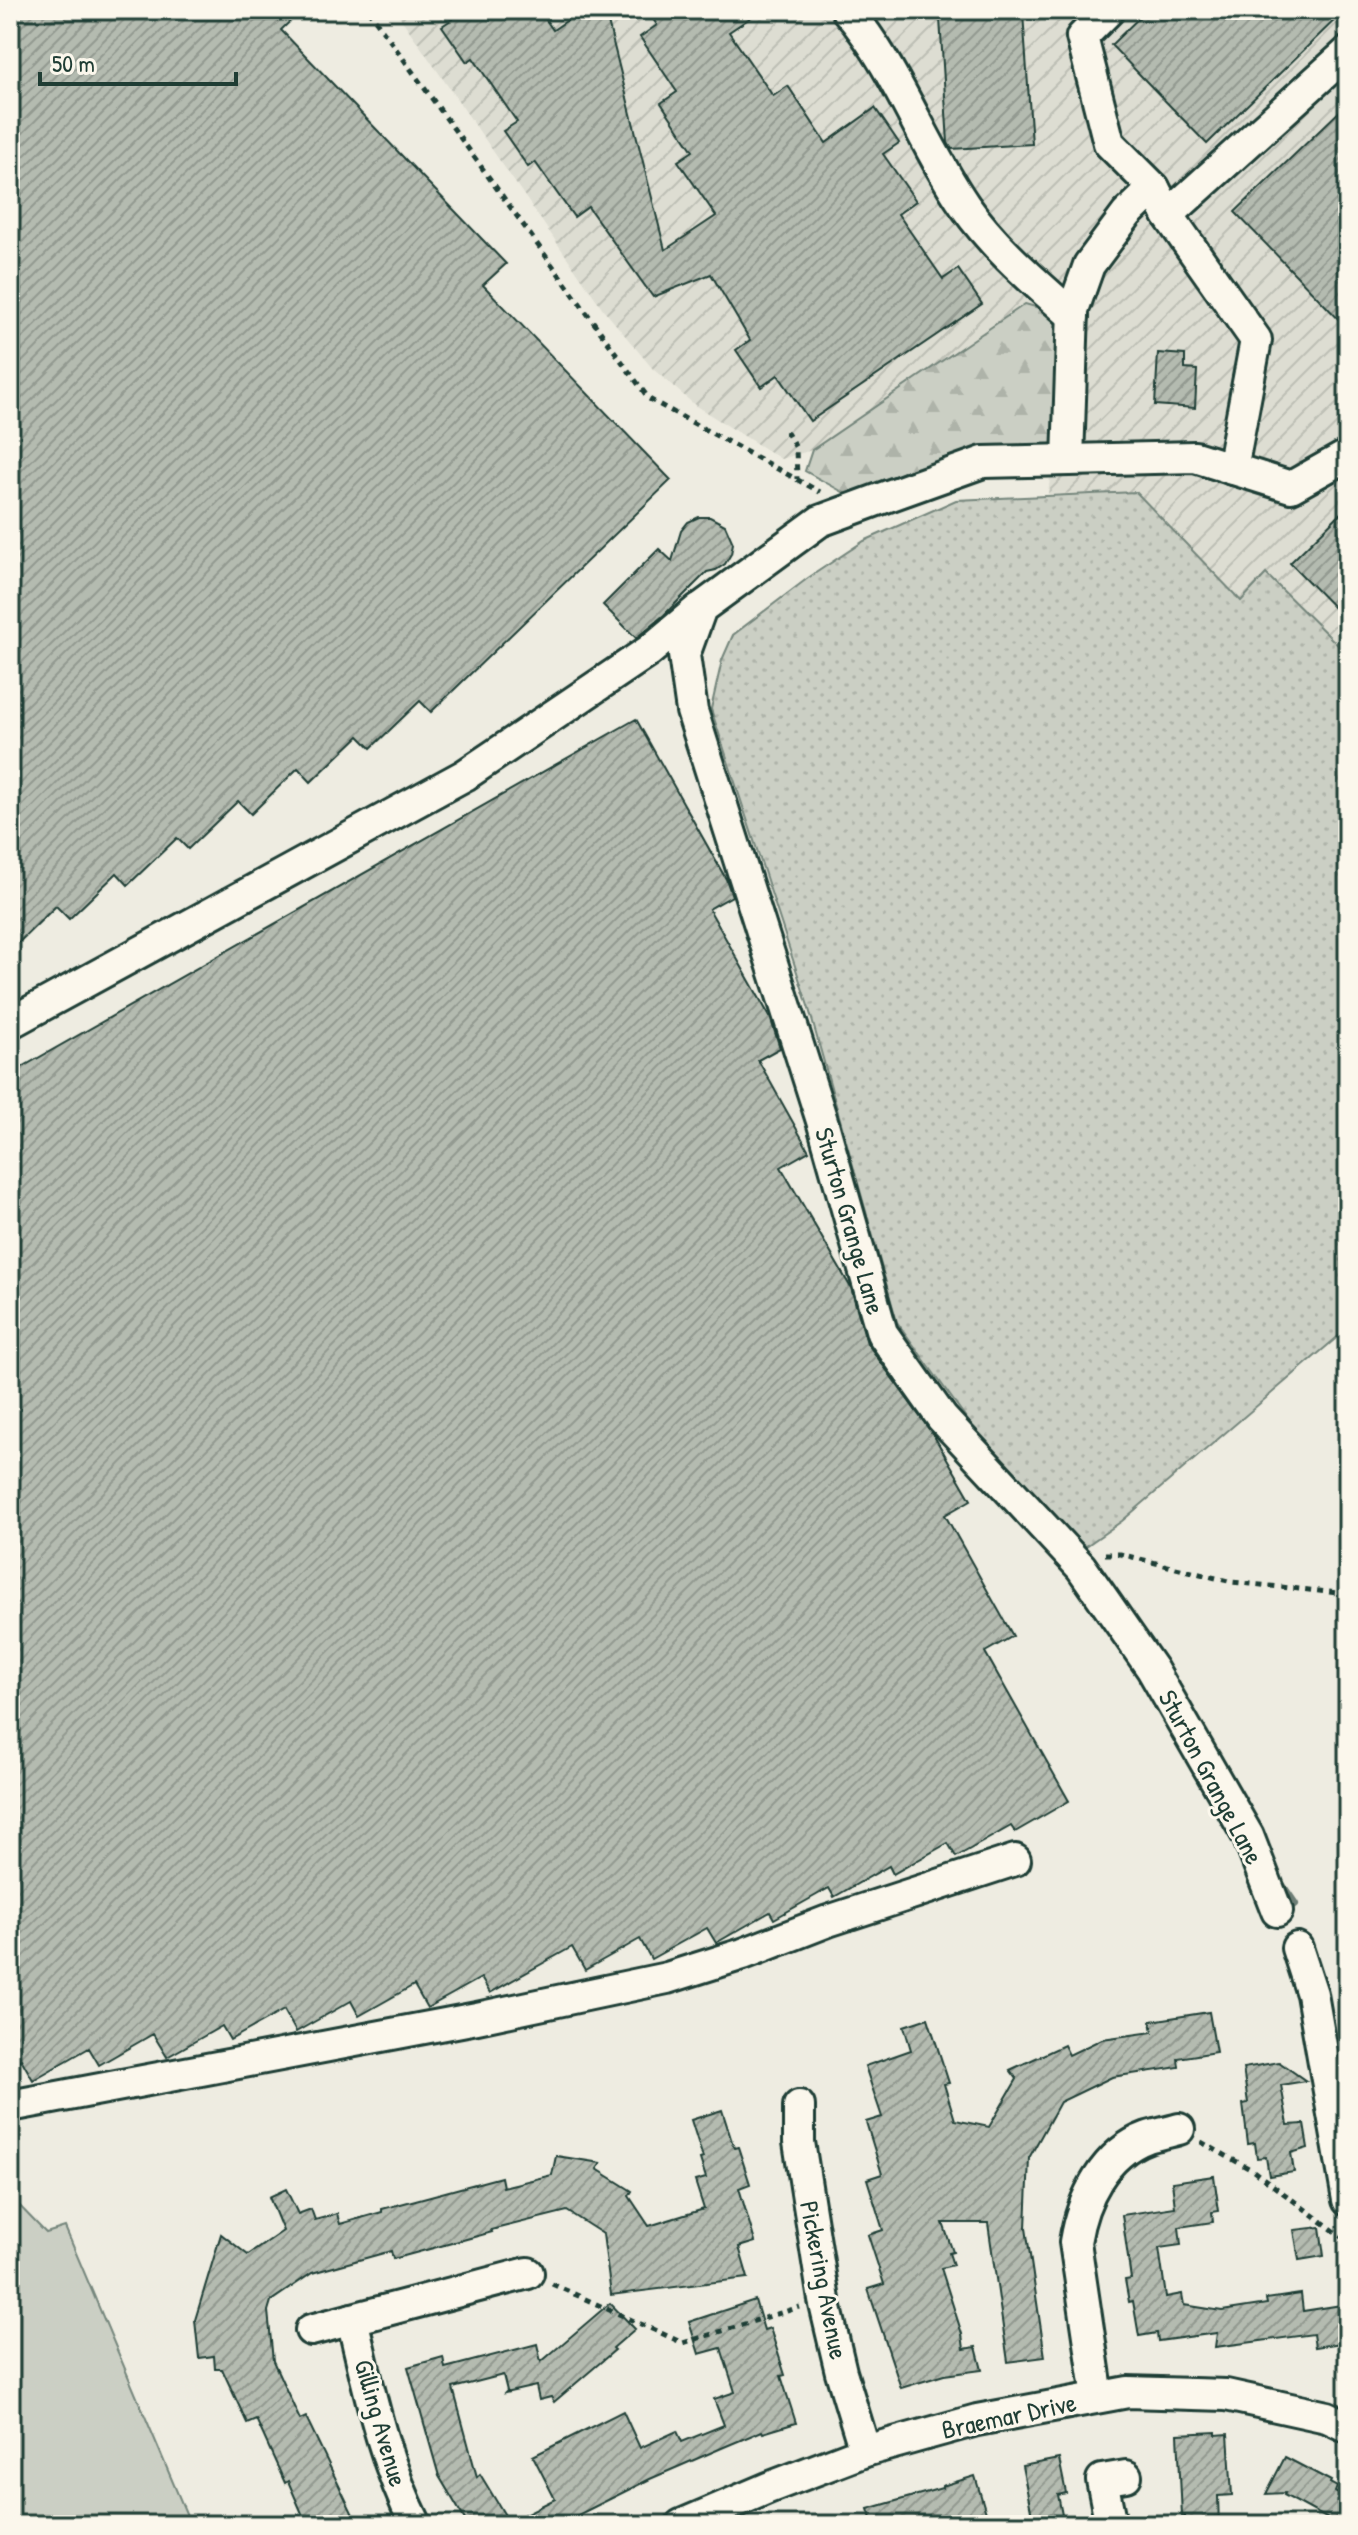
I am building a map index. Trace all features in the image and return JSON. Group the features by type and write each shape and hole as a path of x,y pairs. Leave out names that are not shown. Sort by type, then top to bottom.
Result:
{"street":[{"path":"847,10 882,60 983,231 1073,316"},
{"path":"1109,10 1082,37 1109,143 1161,202 1256,340 1232,469"},
{"path":"1068,460 1073,316 1089,265 1127,214 1161,202 1348,52"},
{"path":"10,1023 465,775 649,651 701,608 820,521 983,462 1195,457 1291,487 1348,455"},
{"name":"Sturton Grange Lane","path":"701,608 684,655 692,711 823,1124 882,1333 942,1418 1081,1567 1152,1669 1248,1836 1277,1911"},
{"path":"10,2106 477,2018 667,1978 1015,1860"},
{"path":"1297,1948 1312,1994 1348,2200"},
{"name":"Pickering Avenue","path":"799,2106 799,2142 824,2300 841,2372 865,2451"},
{"path":"1098,2397 1075,2242 1079,2220 1091,2190 1111,2163 1147,2138 1179,2129"},
{"path":"311,2330 528,2273"},
{"name":"Gilling Avenue","path":"352,2319 385,2451 416,2525"},
{"name":"Braemar Drive","path":"691,2523 865,2451 977,2420 1128,2392 1226,2395 1327,2417 1348,2427"},
{"path":"1111,2525 1102,2480 1126,2476"}],"path":[{"path":"368,10 649,399 852,509"},
{"path":"786,431 796,448 797,479"},
{"path":"1068,1554 1120,1554 1232,1582 1348,1594"},
{"path":"1179,2129 1252,2170 1348,2241"},
{"path":"528,2273 683,2343 824,2300"}],"shaded area":[{"path":"395,10 1348,10 1348,655 1266,575 1242,601 1136,492 1048,494 1068,334 1025,304 812,450 781,459 696,406 653,369 603,309"}],"green space":[{"path":"1025,304 1050,311 1068,334 1054,450 977,456 904,472 850,496 805,471 812,450"},
{"path":"1136,492 1241,601 1266,574 1348,655 1348,1328 1122,1521 1086,1546 1061,1531 974,1429 897,1322 809,1009 711,709 722,660 733,635 808,578 864,541 956,500"},
{"path":"10,2196 46,2233 65,2227 191,2525 10,2525"}],"building":[{"path":"10,10 302,10 281,30 506,264 483,285 671,480 431,712 420,701 371,748 359,736 311,782 298,768 251,814 238,801 188,849 177,838 128,885 117,873 69,919 56,906 10,951"},
{"path":"466,10 539,10 553,30 582,10 605,10 665,250 716,216 678,161 693,151 661,103 677,92 640,37 657,25 647,10 762,10 729,32 773,96 788,86 826,143 875,108 899,143 883,154 916,201 898,214 943,279 958,269 982,304 810,421 778,375 761,387 736,350 750,340 711,274 653,297 588,207 574,217 535,162 528,167 503,131 517,122 473,58 467,62 442,26"},
{"path":"1147,10 1345,10 1207,144 1111,45"},
{"path":"1023,13 1032,144 952,149 948,143 940,19"},
{"path":"1348,103 1348,329 1235,212"},
{"path":"1158,353 1185,355 1185,369 1197,370 1195,408 1155,405"},
{"path":"1348,506 1348,622 1290,563"},
{"path":"699,517 710,517 725,525 733,543 731,554 725,564 707,572 636,638 603,605 659,549 672,561 681,531 688,522"},
{"path":"636,719 726,879 732,896 709,909 770,1017 780,1048 758,1060 809,1151 781,1167 851,1288 867,1343 934,1436 971,1500 945,1515 1013,1636 985,1652 1069,1801 1015,1832 1011,1826 956,1857 948,1843 893,1874 889,1866 834,1897 829,1888 774,1919 770,1912 716,1943 707,1928 651,1959 640,1939 585,1970 572,1947 490,1993 481,1978 427,2008 414,1985 359,2016 351,2001 296,2032 284,2010 230,2040 222,2026 167,2057 153,2034 99,2065 89,2048 33,2080 21,2059 10,2065 10,1074"},
{"path":"1209,2012 1216,2052 1178,2058 1179,2067 1112,2077 1060,2102 1029,2158 1026,2228 1045,2357 1008,2362 988,2223 943,2223 953,2252 949,2253 953,2265 941,2268 964,2349 976,2347 982,2370 944,2375 901,2388 868,2289 884,2284 868,2235 883,2230 867,2179 882,2174 866,2122 882,2117 865,2066 911,2050 904,2026 928,2018 949,2083 944,2084 955,2120 989,2127 1017,2079 1010,2070 1064,2045 1069,2055 1102,2039 1153,2032 1151,2021"},
{"path":"1279,2062 1306,2081 1281,2085 1288,2125 1304,2124 1308,2148 1291,2153 1294,2172 1269,2176 1266,2157 1257,2158 1255,2143 1248,2144 1243,2104 1248,2103 1243,2068"},
{"path":"722,2110 750,2184 739,2188 755,2242 739,2247 748,2278 611,2295 603,2234 567,2211 393,2259 391,2251 312,2273 271,2301 268,2311 273,2361 300,2420 306,2417 358,2525 307,2525 256,2419 247,2423 222,2369 215,2369 214,2356 199,2358 195,2320 221,2234 248,2255 283,2231 269,2197 286,2189 298,2214 311,2209 315,2220 337,2214 340,2224 382,2212 382,2209 501,2177 503,2187 552,2175 556,2156 601,2163 597,2169 632,2191 629,2196 649,2226 704,2209 695,2181 706,2178 691,2120"},
{"path":"1214,2176 1219,2211 1212,2212 1213,2222 1179,2227 1181,2245 1159,2248 1166,2297 1182,2294 1184,2305 1222,2311 1267,2304 1266,2299 1301,2294 1303,2311 1348,2304 1348,2342 1315,2347 1313,2334 1215,2347 1217,2333 1158,2341 1157,2333 1139,2336 1133,2301 1129,2302 1125,2280 1131,2279 1122,2215 1175,2207 1172,2182"},
{"path":"1320,2227 1324,2256 1299,2260 1294,2230"},
{"path":"755,2300 764,2330 770,2328 796,2423 762,2431 724,2447 650,2479 558,2525 468,2525 439,2476 408,2367 443,2357 445,2368 537,2344 541,2362 610,2303 635,2329 554,2402 551,2397 539,2400 536,2386 505,2393 503,2375 453,2388 477,2477 480,2474 509,2522 555,2499 533,2456 623,2411 640,2448 677,2431 682,2442 724,2425 714,2399 735,2392 721,2348 699,2354 689,2322"},
{"path":"1216,2432 1216,2435 1228,2434 1232,2495 1218,2496 1219,2525 1185,2525 1178,2434"},
{"path":"1285,2457 1337,2487 1335,2492 1348,2499 1348,2525 1339,2525 1285,2493 1266,2494"},
{"path":"1059,2459 1066,2493 1058,2495 1064,2525 1034,2525 1022,2466"},
{"path":"975,2476 986,2513 944,2525 873,2525 868,2509"}],"waterway":[{"path":"1280,1882 1295,1904"}]}
